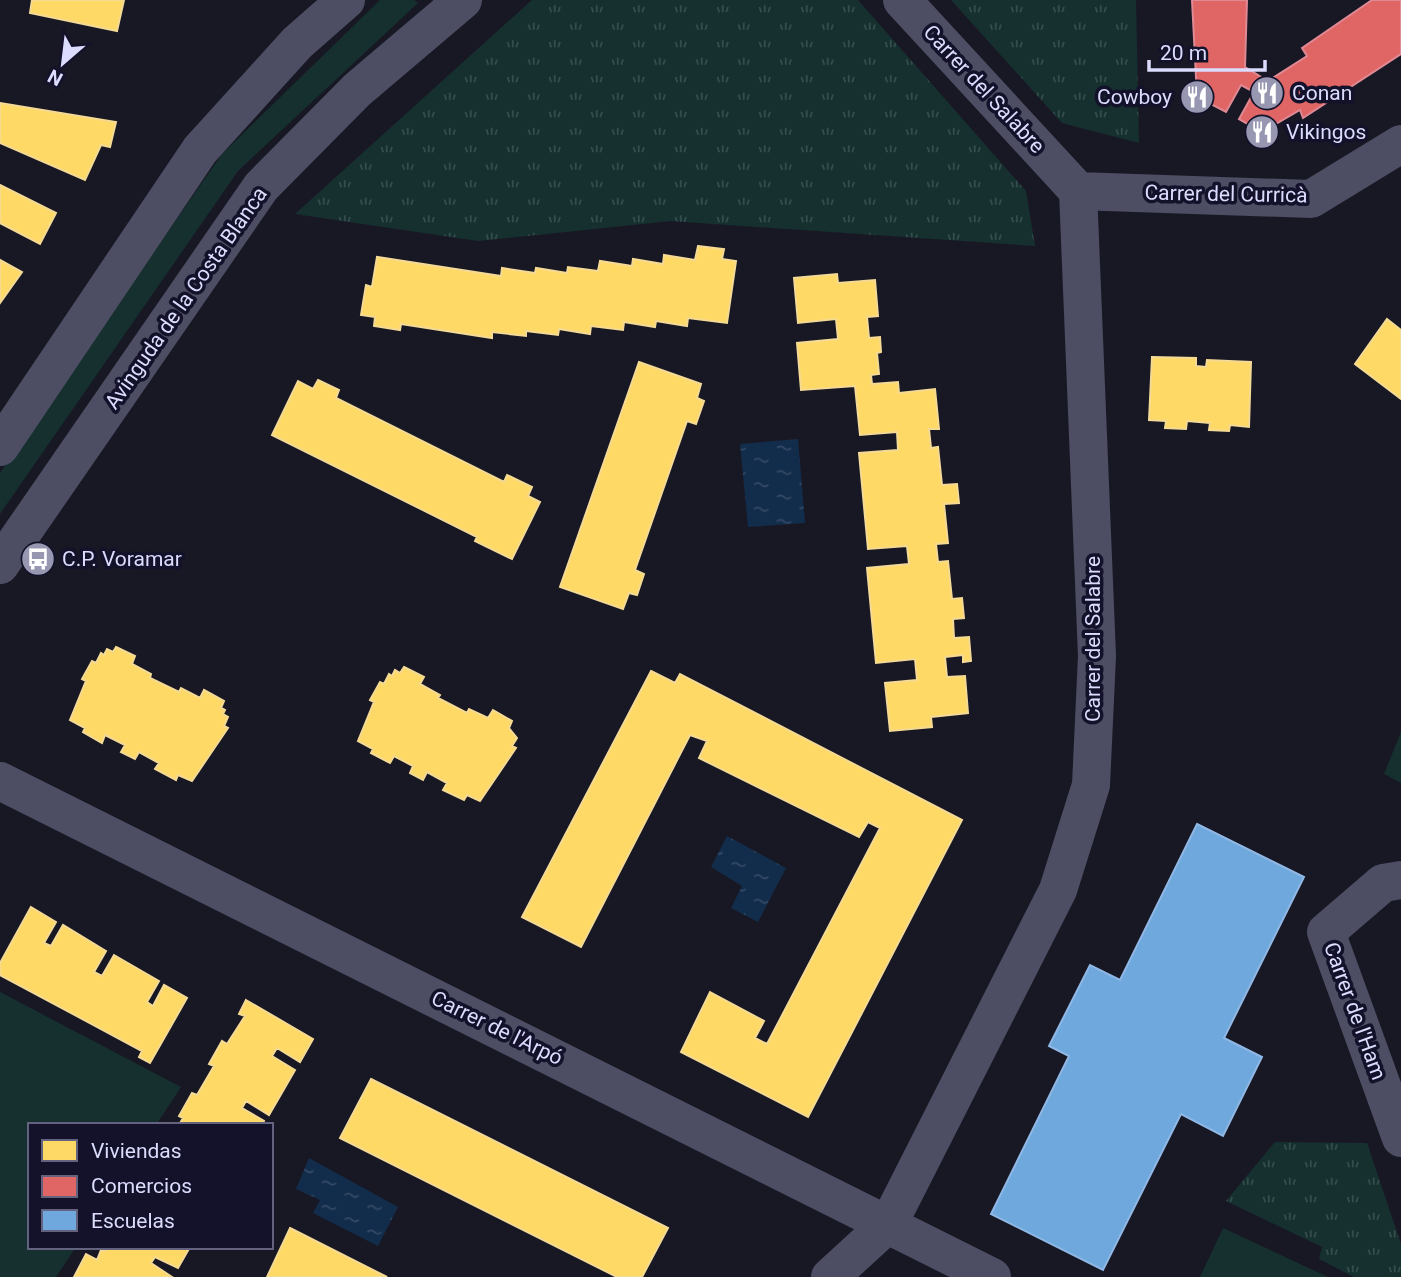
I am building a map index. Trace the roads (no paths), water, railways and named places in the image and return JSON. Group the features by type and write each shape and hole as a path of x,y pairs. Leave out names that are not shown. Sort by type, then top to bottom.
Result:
{"street":[{"path":"0,447 200,150 297,43 346,0"},
{"name":"Avinguda de la Costa Blanca","path":"0,565 261,187 357,90 463,0"},
{"name":"Carrer del Salabre","path":"830,1277 888,1223 1058,890 1091,785 1097,656 1078,191 902,0"},
{"name":"Carrer del Curricà","path":"1078,191 1311,199 1401,144"},
{"name":"Carrer de l'Arpó","path":"0,781 992,1277"},
{"name":"Carrer de l'Ham","path":"1401,880 1383,883 1326,932 1401,1138"}],"water":[{"path":"798,439 805,523 748,527 740,444"},
{"path":"727,836 786,868 758,922 731,908 742,886 711,867"},
{"path":"309,1158 398,1207 378,1246 313,1213 320,1200 296,1189"}],"place":[{"name":"Conan","path":"1267,93"},
{"name":"Cowboy","path":"1197,97"},
{"name":"Vikingos","path":"1262,132"},
{"name":"C.P. Voramar","path":"38,559"}]}
